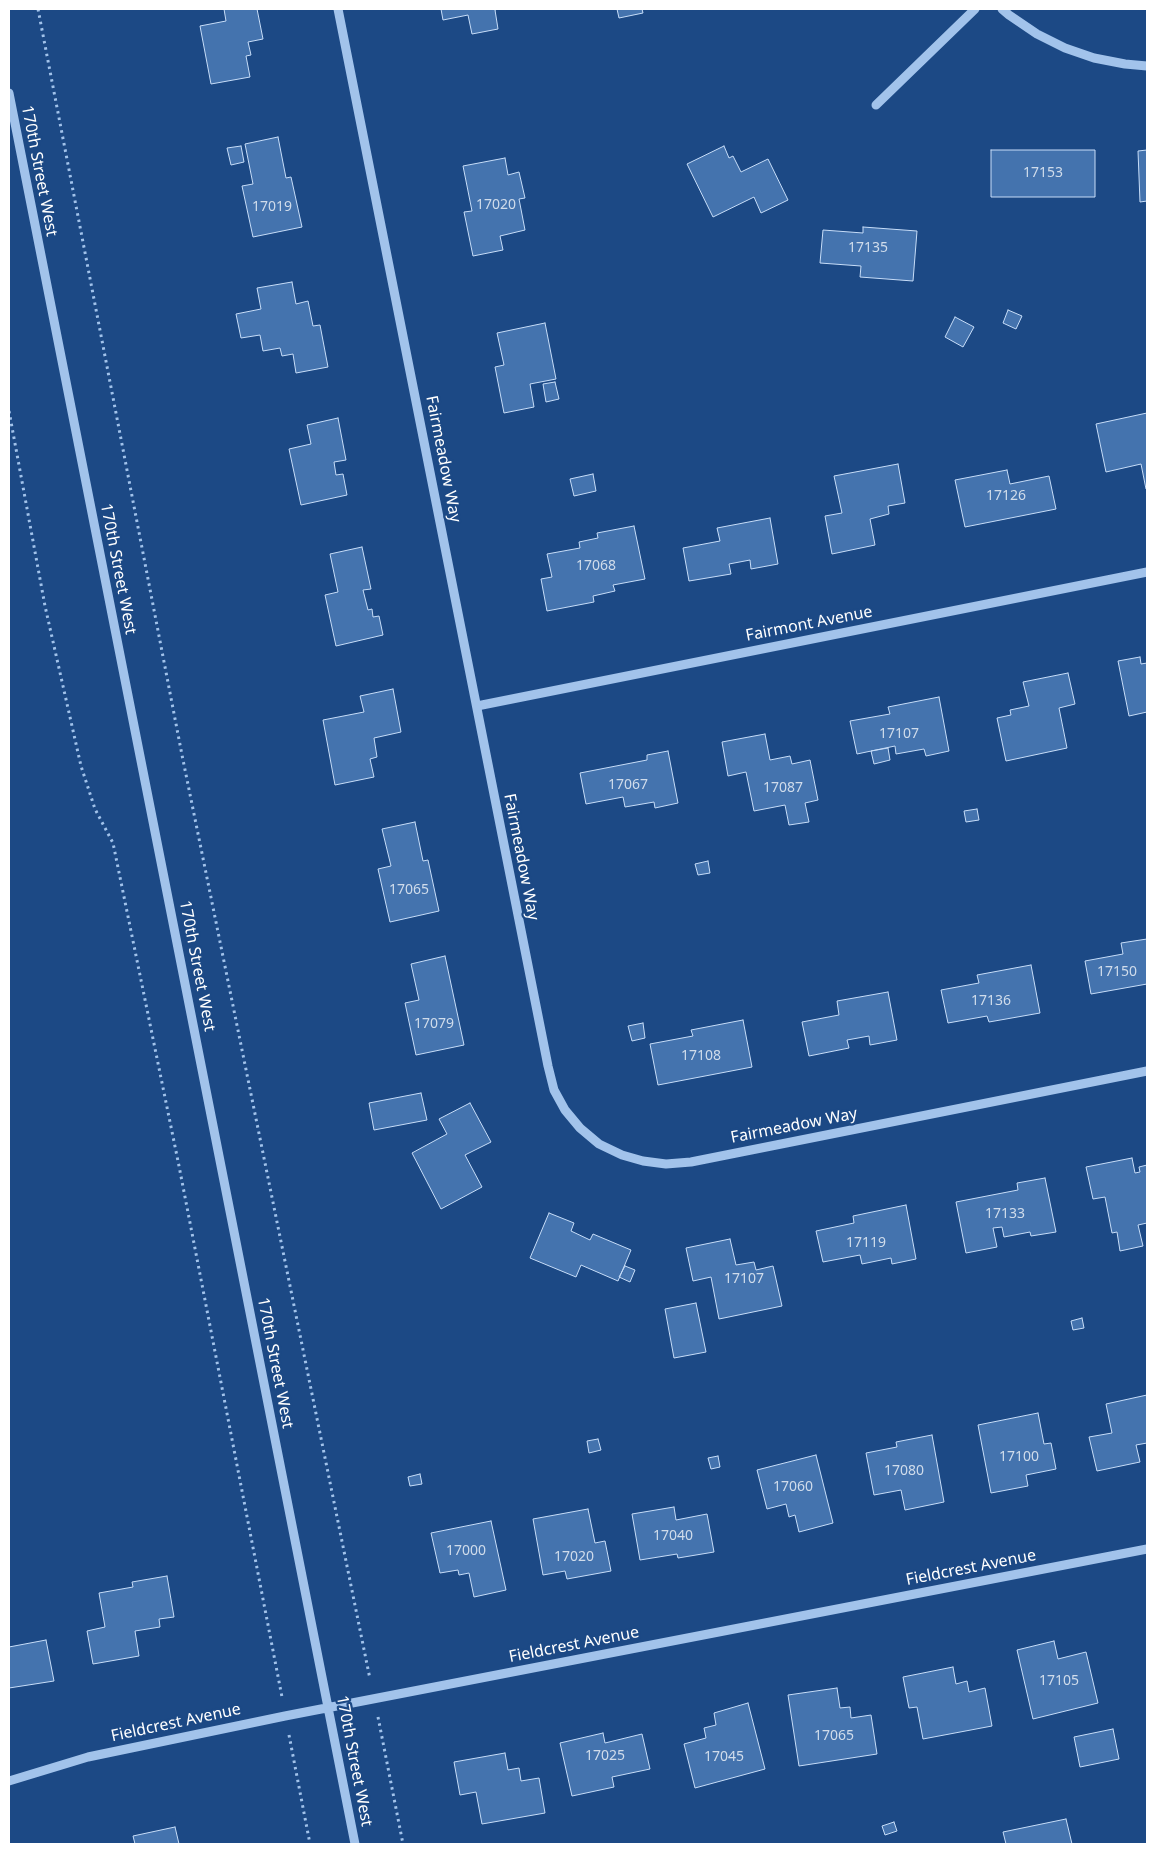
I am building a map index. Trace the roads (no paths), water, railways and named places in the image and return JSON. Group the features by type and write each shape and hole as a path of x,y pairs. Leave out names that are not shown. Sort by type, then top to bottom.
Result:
{"street":[{"name":"Fairmeadow Way","path":"338,9 548,1066 554,1090 565,1110 599,1144 622,1155 643,1161 666,1164 691,1162 1147,1071"},
{"path":"876,105 975,9"},
{"path":"1002,9 1037,34 1065,48 1094,58 1147,66"},
{"name":"170th Street West","path":"9,94 356,1844"},
{"name":"Fairmont Avenue","path":"476,706 1147,572"},
{"name":"Fieldcrest Avenue","path":"9,1781 88,1757 285,1716 1147,1549"}]}
